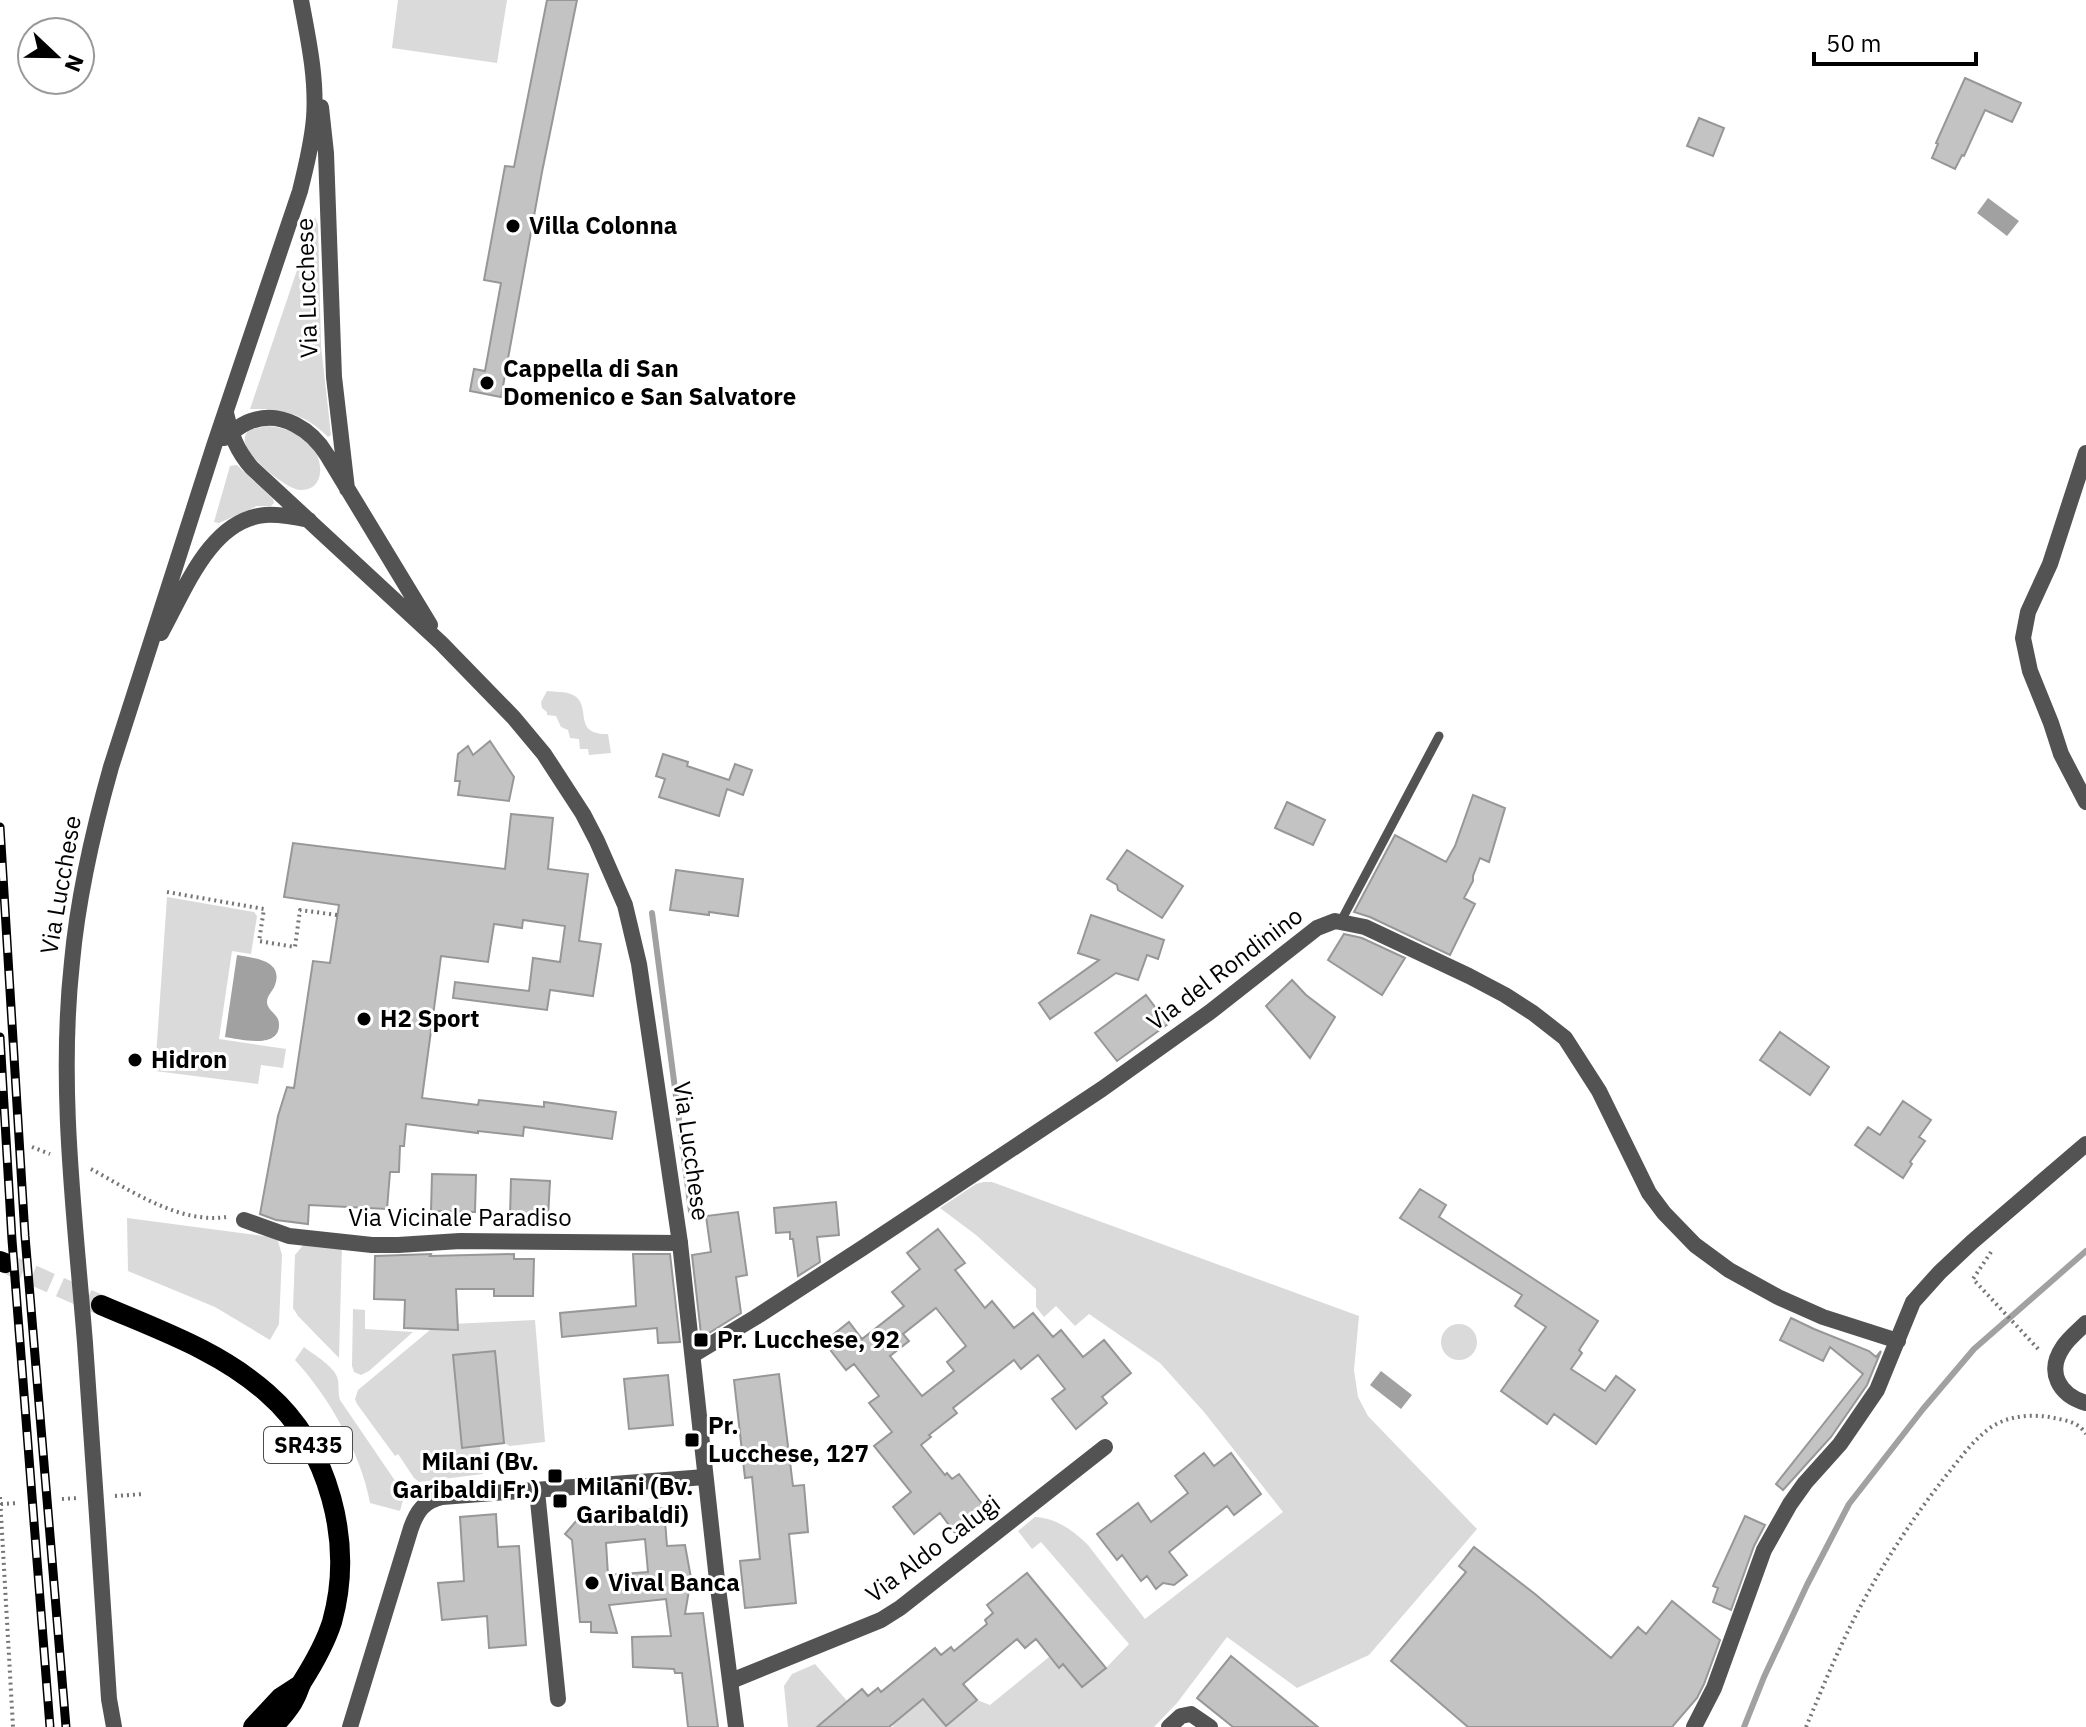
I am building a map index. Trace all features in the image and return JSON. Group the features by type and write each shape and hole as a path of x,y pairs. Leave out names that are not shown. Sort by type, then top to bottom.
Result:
{"main road":[{"name":"SR435","path":"101,1305 209,1353 247,1377 283,1409 322,1469 338,1533 340,1580 335,1609 318,1657 300,1685 280,1698 253,1727"},
{"path":"273,1727 292,1704 300,1685"}],"street":[{"name":"Via Lucchese","path":"114,1727 109,1699 69,1124 69,998 78,911 98,813 144,662 300,191 314,116 314,86 301,0"},
{"name":"Via Lucchese","path":"314,86 322,110 326,153 334,377 347,489"},
{"name":"Via Lucchese","path":"226,411 231,434 252,468 441,643 514,718 551,763 583,814 625,905 639,964 680,1243 736,1727"},
{"name":"Via Lucchese","path":"214,446 249,421 265,418 298,426 315,438 441,643"},
{"path":"2086,453 2050,564 2028,612 2023,638 2030,671 2061,754 2086,802"},
{"name":"Via Lucchese","path":"144,662 203,557 228,529 262,515 311,521"},
{"name":"Via del Rondinino","path":"693,1355 861,1249 1102,1089 1210,1012 1317,928 1341,921 1373,931 1493,989 1533,1013 1565,1038 1599,1091 1649,1193 1695,1245 1713,1259 1778,1297 1823,1317 1898,1341"},
{"path":"1694,1727 1714,1688 1755,1573 1775,1530 1805,1483 1840,1444 1877,1390 1913,1302 1972,1242 2086,1144"},
{"name":"Via Vicinale Paradiso","path":"244,1220 289,1236 372,1245 460,1241 680,1243"},
{"path":"2086,1323 2066,1343 2057,1357 2055,1368 2062,1390 2086,1403"},
{"name":"Via Aldo Calugi","path":"731,1681 881,1620 1105,1447"},
{"path":"350,1727 411,1528 423,1505 442,1497 705,1477"},
{"path":"537,1491 558,1699"},
{"path":"1169,1727 1181,1716 1191,1714 1210,1727"}],"lane":[{"path":"1341,921 1439,736"}],"path":[{"path":"167,892 264,909 259,941 295,947 300,910 337,915"},
{"path":"32,1147 50,1154"},
{"path":"91,1169 168,1209 207,1218 244,1220"},
{"path":"1977,1283 2045,1356"},
{"path":"1806,1727 1851,1626 1896,1546 1968,1449 1991,1427 2016,1416 2045,1416 2072,1422 2086,1434"},
{"path":"113,1496 144,1494"},
{"path":"0,1497 13,1727"},
{"path":"62,1499 78,1498"},
{"path":"0,1504 19,1503"}],"shaded area":[{"path":"398,0 507,0 497,63 392,48"},
{"path":"1988,198 2019,221 2007,236 1977,213"},
{"path":"315,217 318,225 321,346 331,435 328,437 311,423 292,414 250,409"},
{"path":"268,426 292,432 312,447 320,467 314,486 300,490 294,488 252,456 245,442 248,430"},
{"path":"237,465 274,503 271,506 257,506 219,523 214,522 230,466"},
{"path":"547,691 567,693 579,700 590,730 608,734 611,753 589,755 588,749 580,749 579,739 570,738 568,730 561,727 556,716 547,715 542,708 541,702"},
{"path":"167,897 254,912 257,916 251,954 232,951 219,1039 286,1049 283,1068 261,1065 258,1084 155,1071"},
{"path":"237,955 265,962 275,970 275,985 267,1002 277,1018 278,1032 266,1040 225,1037"},
{"path":"984,1182 992,1182 1359,1316 1354,1370 1358,1397 1368,1416 1477,1529 1369,1655 1297,1688 1227,1637 1177,1703 1154,1727 894,1727 892,1725 923,1699 946,1726 977,1700 990,1705 1049,1657 1059,1667 1063,1664 1082,1687 1129,1644 1041,1542 1032,1549 1018,1531 1035,1517 1057,1522 1088,1545 1145,1619 1283,1512 1204,1412 1160,1363 1089,1314 1075,1326 1056,1306 1044,1317 1036,1307 1036,1289 976,1235 940,1208"},
{"path":"127,1218 272,1237 278,1241 282,1255 279,1324 270,1340 215,1307 128,1271"},
{"path":"304,1244 342,1246 339,1358 293,1308 295,1255"},
{"path":"353,1309 365,1310 365,1329 413,1332 361,1375 354,1372 352,1366"},
{"path":"535,1320 545,1442 510,1446 504,1443 495,1351 453,1355 462,1447 480,1446 483,1474 419,1482 398,1454 395,1456 357,1404 358,1390 430,1330 429,1325"},
{"path":"1459,1324 1472,1329 1477,1342 1472,1355 1459,1360 1446,1355 1441,1342 1446,1329"},
{"path":"304,1347 336,1375 340,1400 400,1488 403,1500 400,1511 370,1503 359,1465 342,1427 320,1391 295,1360"},
{"path":"1381,1371 1412,1395 1401,1409 1370,1385"},
{"path":"815,1664 848,1702 830,1727 788,1727 784,1686 792,1674"}],"building":[{"path":"547,0 577,0 501,397 470,391 474,369 485,371 501,283 484,280 505,166 514,167"},
{"path":"1965,78 2021,103 2012,122 1985,110 1955,169 1932,158"},
{"path":"1699,118 1724,128 1713,156 1687,146"},
{"path":"490,741 514,777 509,801 458,795 460,781 455,781 458,754 468,746 473,755"},
{"path":"663,754 729,780 735,764 752,770 743,795 727,789 719,816 659,797 665,779 656,776"},
{"path":"1473,795 1505,808 1489,862 1480,858 1464,898 1475,904 1450,955 1354,912 1395,835 1446,862"},
{"path":"1287,802 1325,820 1313,845 1275,828"},
{"path":"511,814 553,818 548,869 588,874 579,941 601,944 593,996 550,990 547,1010 453,998 455,982 529,991 533,958 560,962 565,926 523,920 522,928 494,924 488,962 441,956 422,1098 478,1105 479,1100 544,1107 544,1102 616,1112 612,1139 524,1127 523,1136 406,1124 404,1146 400,1146 399,1172 390,1172 387,1209 309,1205 308,1224 276,1220 260,1214 278,1116 287,1087 294,1088 313,961 330,963 339,905 284,897 293,843 505,869"},
{"path":"1127,850 1183,886 1162,918 1118,890 1117,885 1107,879"},
{"path":"676,870 743,879 738,916 670,910"},
{"path":"1091,915 1164,940 1158,959 1147,955 1138,980 1116,973 1050,1019 1039,1003 1099,960 1078,953"},
{"path":"1344,934 1362,938 1405,958 1382,995 1328,960"},
{"path":"1292,980 1335,1017 1310,1058 1266,1006"},
{"path":"1146,995 1168,1024 1117,1061 1095,1033"},
{"path":"1780,1032 1829,1067 1810,1095 1760,1060"},
{"path":"1903,1101 1931,1120 1919,1137 1925,1141 1903,1178 1855,1145 1868,1127 1880,1135"},
{"path":"432,1174 476,1175 475,1212 431,1211"},
{"path":"511,1179 550,1181 548,1218 510,1217"},
{"path":"1420,1189 1446,1205 1439,1217 1598,1321 1571,1369 1605,1391 1616,1376 1635,1390 1596,1444 1554,1414 1547,1424 1501,1391 1546,1327 1515,1306 1522,1295 1400,1218"},
{"path":"836,1202 839,1235 817,1237 820,1262 798,1276 793,1239 790,1239 790,1232 776,1233 774,1208"},
{"path":"738,1212 747,1275 736,1277 741,1313 709,1333 701,1334 692,1255 711,1252 706,1216"},
{"path":"938,1229 965,1263 955,1270 985,1308 992,1301 1014,1328 1033,1313 1053,1337 1061,1330 1083,1357 1104,1340 1131,1373 1102,1397 1107,1403 1076,1429 1052,1399 1065,1389 1038,1355 1021,1369 1014,1360 953,1408 957,1413 921,1445 945,1475 947,1473 952,1479 959,1474 986,1509 955,1533 940,1513 914,1534 893,1507 911,1492 874,1446 892,1432 869,1403 879,1396 854,1364 846,1370 824,1342 849,1322 862,1339 904,1306 892,1292 920,1269 907,1253","holes":["936,1308 966,1346 947,1362 954,1371 922,1396 890,1356 909,1341 903,1334"]},
{"path":"514,1254 514,1259 534,1259 533,1296 494,1296 494,1289 456,1289 458,1330 404,1328 405,1300 374,1299 375,1256"},
{"path":"633,1254 670,1254 680,1342 658,1343 657,1328 562,1337 560,1313 636,1306"},
{"path":"1791,1318 1869,1351 1876,1357 1881,1351 1867,1385 1831,1437 1783,1490 1776,1484 1863,1374 1830,1347 1823,1361 1780,1340"},
{"path":"495,1351 504,1443 462,1448 453,1355"},
{"path":"779,1374 793,1486 804,1485 808,1532 789,1534 796,1603 745,1608 740,1561 760,1559 752,1477 745,1478 734,1380"},
{"path":"668,1375 673,1425 629,1429 624,1379"},
{"path":"1204,1453 1214,1466 1231,1453 1261,1494 1234,1515 1227,1506 1169,1552 1187,1575 1174,1585 1163,1583 1156,1589 1147,1576 1141,1581 1122,1555 1117,1560 1097,1534 1138,1503 1151,1522 1188,1493 1175,1476"},
{"path":"664,1508 667,1546 685,1545 691,1578 685,1614 703,1613 718,1727 688,1727 682,1673 675,1673 674,1669 633,1667 632,1637 671,1636 666,1599 609,1605 617,1633 591,1632 591,1622 580,1622 572,1540 565,1534 577,1520 577,1514","holes":["645,1539 648,1572 608,1575 606,1543"]},
{"path":"496,1514 498,1547 519,1546 526,1645 489,1648 487,1616 442,1620 438,1583 464,1581 460,1517"},
{"path":"1745,1516 1765,1525 1754,1546 1731,1610 1713,1602 1718,1588 1713,1586"},
{"path":"1474,1547 1611,1658 1638,1627 1646,1634 1672,1601 1720,1640 1697,1698 1672,1727 1468,1727 1391,1661 1466,1572 1459,1566"},
{"path":"1027,1573 1106,1668 1082,1687 1063,1664 1059,1668 1036,1639 1025,1648 1017,1639 963,1684 977,1700 946,1726 923,1699 889,1727 817,1727 862,1689 868,1696 878,1688 881,1692 935,1648 941,1655 951,1647 954,1651 987,1624 985,1620 993,1613 987,1605"},
{"path":"1231,1656 1318,1727 1233,1727 1197,1698"}],"waterway":[{"path":"652,913 691,1211"},
{"path":"1744,1727 1807,1585 1849,1504 1974,1349 2086,1251"}],"tunnel":[{"path":"5,1263 101,1305"}],"railway":[{"path":"0,827 25,1236 66,1727"},
{"path":"0,1037 12,1240 50,1727"}],"place":[{"name":"Villa Colonna","path":"513,226"},
{"name":"Cappella di San Domenico e San Salvatore","path":"487,383"},
{"name":"H2 Sport","path":"364,1019"},
{"name":"Hidron","path":"135,1060"},
{"name":"Pr. Lucchese, 92","path":"701,1340"},
{"name":"Pr. Lucchese, 127","path":"692,1440"},
{"name":"Milani (Bv. Garibaldi Fr.)","path":"555,1476"},
{"name":"Milani (Bv. Garibaldi)","path":"560,1501"},
{"name":"Vival Banca","path":"592,1583"}]}
